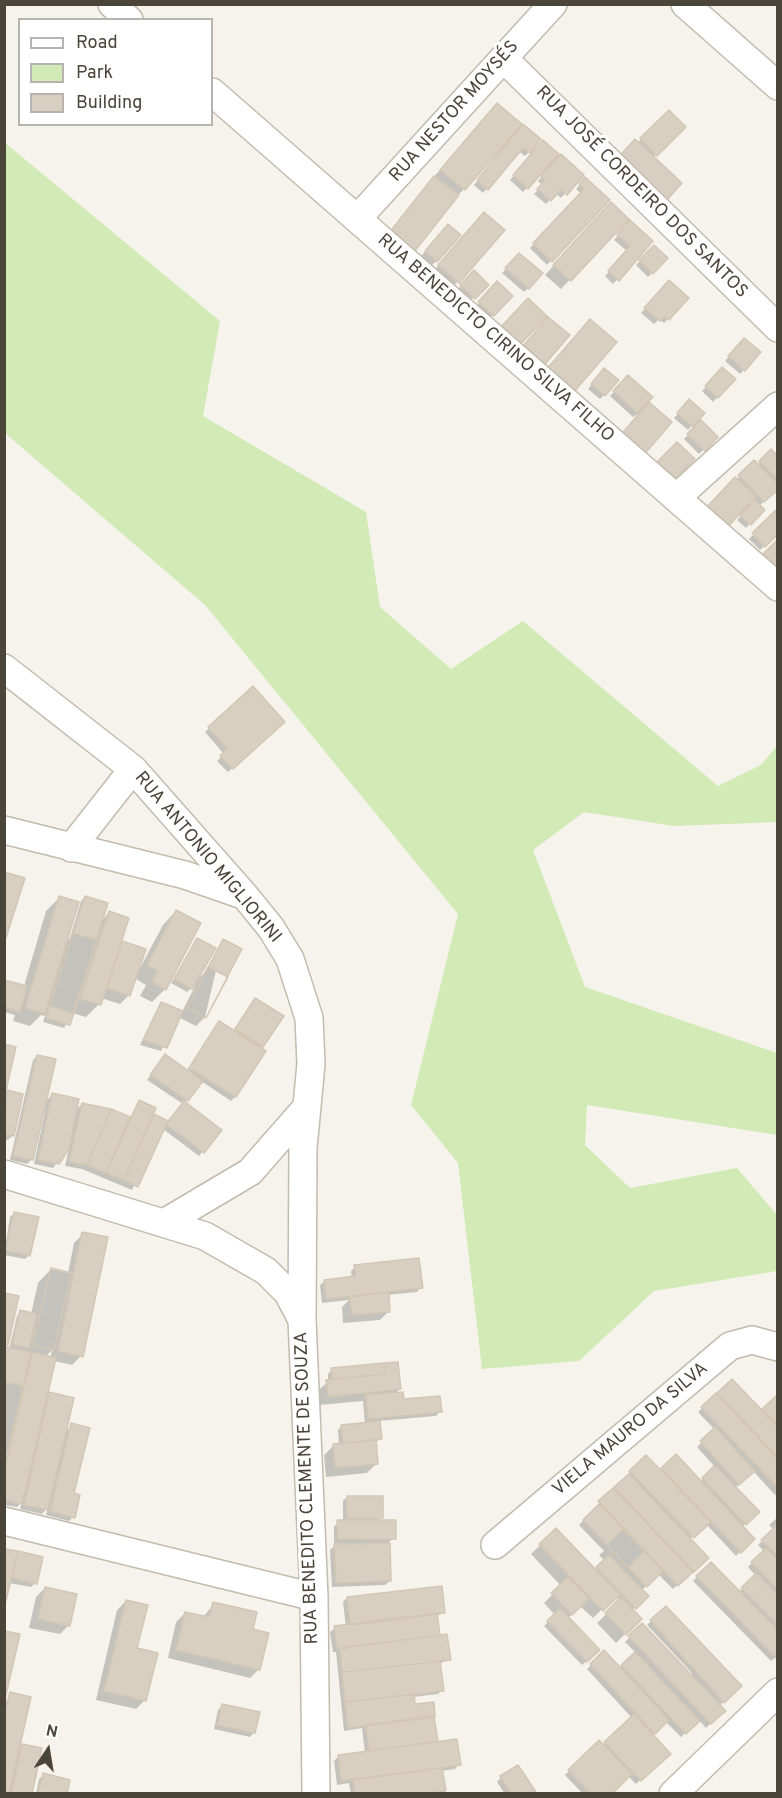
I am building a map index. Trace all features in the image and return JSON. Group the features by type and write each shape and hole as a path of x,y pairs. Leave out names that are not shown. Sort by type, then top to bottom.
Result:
{"street":[{"path":"112,4 127,18"},
{"name":"RUA NESTOR MOYSÉS","path":"357,219 553,4"},
{"path":"685,4 777,86"},
{"name":"RUA JOSÉ CORDEIRO DOS SANTOS","path":"504,59 777,328"},
{"name":"RUA BENEDICTO CIRINO SILVA FILHO","path":"213,93 777,587"},
{"path":"676,498 777,406"},
{"name":"RUA ANTONIO MIGLIORINI","path":"4,668 133,769 271,928 290,959 309,1018 310,1064 303,1154 302,1320"},
{"path":"71,848 133,769"},
{"path":"4,830 185,875 244,896"},
{"path":"164,1223 250,1172 307,1107"},
{"name":"RUA BENEDITO CLEMENTE DE SOUZA","path":"4,1174 205,1236 266,1271 288,1293 302,1320 314,1596 316,1794"},
{"name":"VIELA MAURO DA SILVA","path":"495,1545 730,1346 752,1340 777,1347"},
{"path":"4,1521 314,1596"},
{"path":"673,1794 777,1692"}],"green space":[{"path":"4,142 220,321 203,416 366,512 380,607 451,669 523,621 718,786 761,765 777,746 777,822 674,826 584,812 533,850 585,987 777,1053 777,1135 587,1105 585,1145 630,1188 737,1168 777,1215 777,1271 654,1291 579,1361 482,1369 458,1163 411,1105 458,914 205,605 5,433"}],"building":[{"path":"497,103 522,124 465,190 440,170"},
{"path":"669,110 686,127 657,156 640,138"},
{"path":"523,124 541,139 530,153 523,148 488,190 477,180"},
{"path":"635,139 682,183 666,201 614,162"},
{"path":"543,140 559,154 528,189 513,175"},
{"path":"561,154 584,175 567,195 561,190 551,201 537,189 545,180 541,176"},
{"path":"434,176 459,195 414,252 389,233"},
{"path":"585,177 610,200 552,262 533,243 584,189 579,184"},
{"path":"611,202 629,219 571,281 553,265"},
{"path":"484,212 505,230 459,283 438,265"},
{"path":"630,220 653,241 619,281 608,271 630,246 617,235"},
{"path":"448,224 461,235 437,262 425,251"},
{"path":"654,245 668,258 653,274 639,260"},
{"path":"519,253 543,273 529,289 505,268"},
{"path":"474,270 489,285 475,299 460,285"},
{"path":"669,280 689,298 669,320 665,316 660,321 644,308"},
{"path":"497,281 513,296 494,316 478,302"},
{"path":"528,298 547,316 517,348 497,331"},
{"path":"548,317 570,335 540,370 518,352"},
{"path":"590,319 617,342 573,393 546,370"},
{"path":"744,338 761,352 745,371 728,356"},
{"path":"722,367 736,379 718,398 705,386"},
{"path":"604,368 619,380 605,396 591,384"},
{"path":"628,375 653,397 637,413 613,391"},
{"path":"689,399 705,413 693,427 677,413"},
{"path":"649,402 672,422 642,457 619,437"},
{"path":"701,420 718,437 705,451 687,434"},
{"path":"677,442 695,459 673,480 652,467"},
{"path":"771,449 778,456 778,480 759,461"},
{"path":"754,460 778,484 778,490 764,502 738,475"},
{"path":"735,477 756,496 725,530 704,510"},
{"path":"755,500 765,510 751,525 740,515"},
{"path":"776,510 778,534 765,547 752,533"},
{"path":"778,539 778,575 758,559"},
{"path":"253,686 285,722 233,769 220,756 227,749 208,727"},
{"path":"4,872 25,878 4,944"},
{"path":"59,896 79,902 45,1014 25,1008"},
{"path":"85,896 108,903 70,1025 46,1018"},
{"path":"176,910 201,923 166,990 152,982 158,971 147,965"},
{"path":"109,911 129,918 101,1005 80,999"},
{"path":"73,933 97,940 73,1013 50,1006"},
{"path":"197,938 216,948 192,989 174,979"},
{"path":"223,939 242,949 206,1018 187,1008"},
{"path":"122,941 146,949 130,996 107,988"},
{"path":"208,967 228,977 206,1018 187,1008"},
{"path":"4,980 27,986 20,1012 4,1007"},
{"path":"255,998 284,1016 263,1047 235,1029"},
{"path":"161,1002 183,1011 167,1048 143,1040"},
{"path":"219,1021 266,1051 236,1097 189,1068"},
{"path":"4,1044 16,1047 4,1099"},
{"path":"165,1054 203,1081 188,1101 150,1075"},
{"path":"37,1055 56,1059 33,1160 13,1156"},
{"path":"7,1090 23,1094 14,1136 4,1134"},
{"path":"52,1093 79,1099 69,1149 59,1164 38,1160"},
{"path":"139,1100 156,1108 124,1180 106,1173"},
{"path":"184,1101 222,1130 204,1153 166,1124"},
{"path":"82,1103 111,1109 87,1165 69,1162"},
{"path":"111,1109 130,1117 106,1173 87,1165"},
{"path":"154,1114 168,1121 138,1187 124,1180"},
{"path":"14,1212 39,1217 30,1256 5,1250"},
{"path":"82,1232 108,1237 83,1357 58,1351"},
{"path":"419,1258 423,1288 326,1299 324,1280 356,1276 354,1265"},
{"path":"51,1268 71,1273 54,1350 33,1345"},
{"path":"51,1268 71,1273 54,1350 33,1345"},
{"path":"389,1292 390,1312 352,1315 350,1297"},
{"path":"4,1293 19,1296 8,1345 4,1344"},
{"path":"20,1310 37,1314 29,1348 12,1344"},
{"path":"6,1347 31,1352 4,1469 4,1354"},
{"path":"32,1352 56,1358 22,1504 4,1500 4,1473"},
{"path":"398,1362 401,1389 328,1397 326,1380 385,1374 384,1363"},
{"path":"384,1363 385,1374 332,1379 331,1368"},
{"path":"732,1379 778,1427 778,1457 717,1393"},
{"path":"4,1382 23,1386 4,1469"},
{"path":"49,1392 74,1398 48,1510 24,1505"},
{"path":"403,1392 404,1399 440,1396 442,1412 368,1419 366,1395"},
{"path":"716,1393 778,1459 778,1488 701,1407"},
{"path":"778,1394 778,1425 762,1409"},
{"path":"380,1421 382,1439 343,1443 341,1425"},
{"path":"71,1423 90,1428 74,1493 80,1495 75,1518 50,1511"},
{"path":"715,1427 755,1471 739,1485 700,1441"},
{"path":"376,1440 378,1464 335,1468 333,1444"},
{"path":"676,1454 755,1539 741,1553 661,1468"},
{"path":"646,1455 711,1522 694,1538 629,1471"},
{"path":"715,1465 760,1512 746,1525 702,1478"},
{"path":"629,1474 709,1558 694,1572 614,1487"},
{"path":"613,1488 693,1572 678,1586 598,1501"},
{"path":"347,1496 383,1496 383,1518 347,1518"},
{"path":"599,1504 663,1571 647,1587 583,1520"},
{"path":"337,1520 396,1520 396,1539 338,1539"},
{"path":"776,1526 778,1527 778,1556 761,1540"},
{"path":"556,1528 620,1595 603,1611 539,1544"},
{"path":"624,1529 645,1551 628,1567 607,1545"},
{"path":"390,1543 391,1581 336,1583 334,1544"},
{"path":"766,1548 778,1560 778,1590 751,1562"},
{"path":"4,1549 18,1551 4,1609"},
{"path":"18,1551 43,1557 37,1584 12,1578"},
{"path":"609,1555 649,1596 636,1609 596,1567"},
{"path":"711,1562 778,1630 776,1658 696,1576"},
{"path":"756,1573 778,1595 778,1625 741,1588"},
{"path":"568,1577 589,1599 572,1615 551,1593"},
{"path":"442,1586 445,1613 350,1625 347,1597"},
{"path":"45,1587 77,1594 70,1626 38,1619"},
{"path":"621,1597 642,1619 626,1635 605,1613"},
{"path":"126,1600 148,1605 137,1648 158,1653 146,1701 104,1691"},
{"path":"213,1602 257,1612 253,1629 269,1633 260,1670 176,1650 185,1612 209,1617"},
{"path":"666,1606 742,1686 724,1703 650,1620"},
{"path":"560,1608 600,1650 587,1662 547,1621"},
{"path":"437,1613 440,1635 337,1649 334,1626"},
{"path":"642,1623 726,1711 711,1724 628,1636"},
{"path":"4,1631 20,1634 5,1699 4,1699"},
{"path":"447,1634 451,1660 342,1672 340,1648"},
{"path":"604,1650 669,1720 655,1734 590,1664"},
{"path":"635,1652 700,1721 686,1734 621,1665"},
{"path":"440,1661 444,1691 345,1702 342,1672"},
{"path":"10,1692 31,1697 9,1794 4,1794 4,1715"},
{"path":"414,1694 415,1704 434,1702 435,1717 348,1728 345,1702"},
{"path":"222,1704 260,1712 255,1733 217,1725"},
{"path":"634,1714 671,1754 641,1781 604,1742"},
{"path":"434,1716 438,1741 369,1751 366,1725"},
{"path":"457,1739 461,1765 341,1781 338,1755"},
{"path":"599,1740 632,1774 612,1794 591,1794 568,1770"},
{"path":"22,1744 42,1748 32,1794 11,1794"},
{"path":"518,1765 537,1794 511,1794 500,1776"},
{"path":"442,1768 446,1790 427,1794 355,1794 353,1780"},
{"path":"43,1773 70,1780 67,1794 38,1794"}]}
